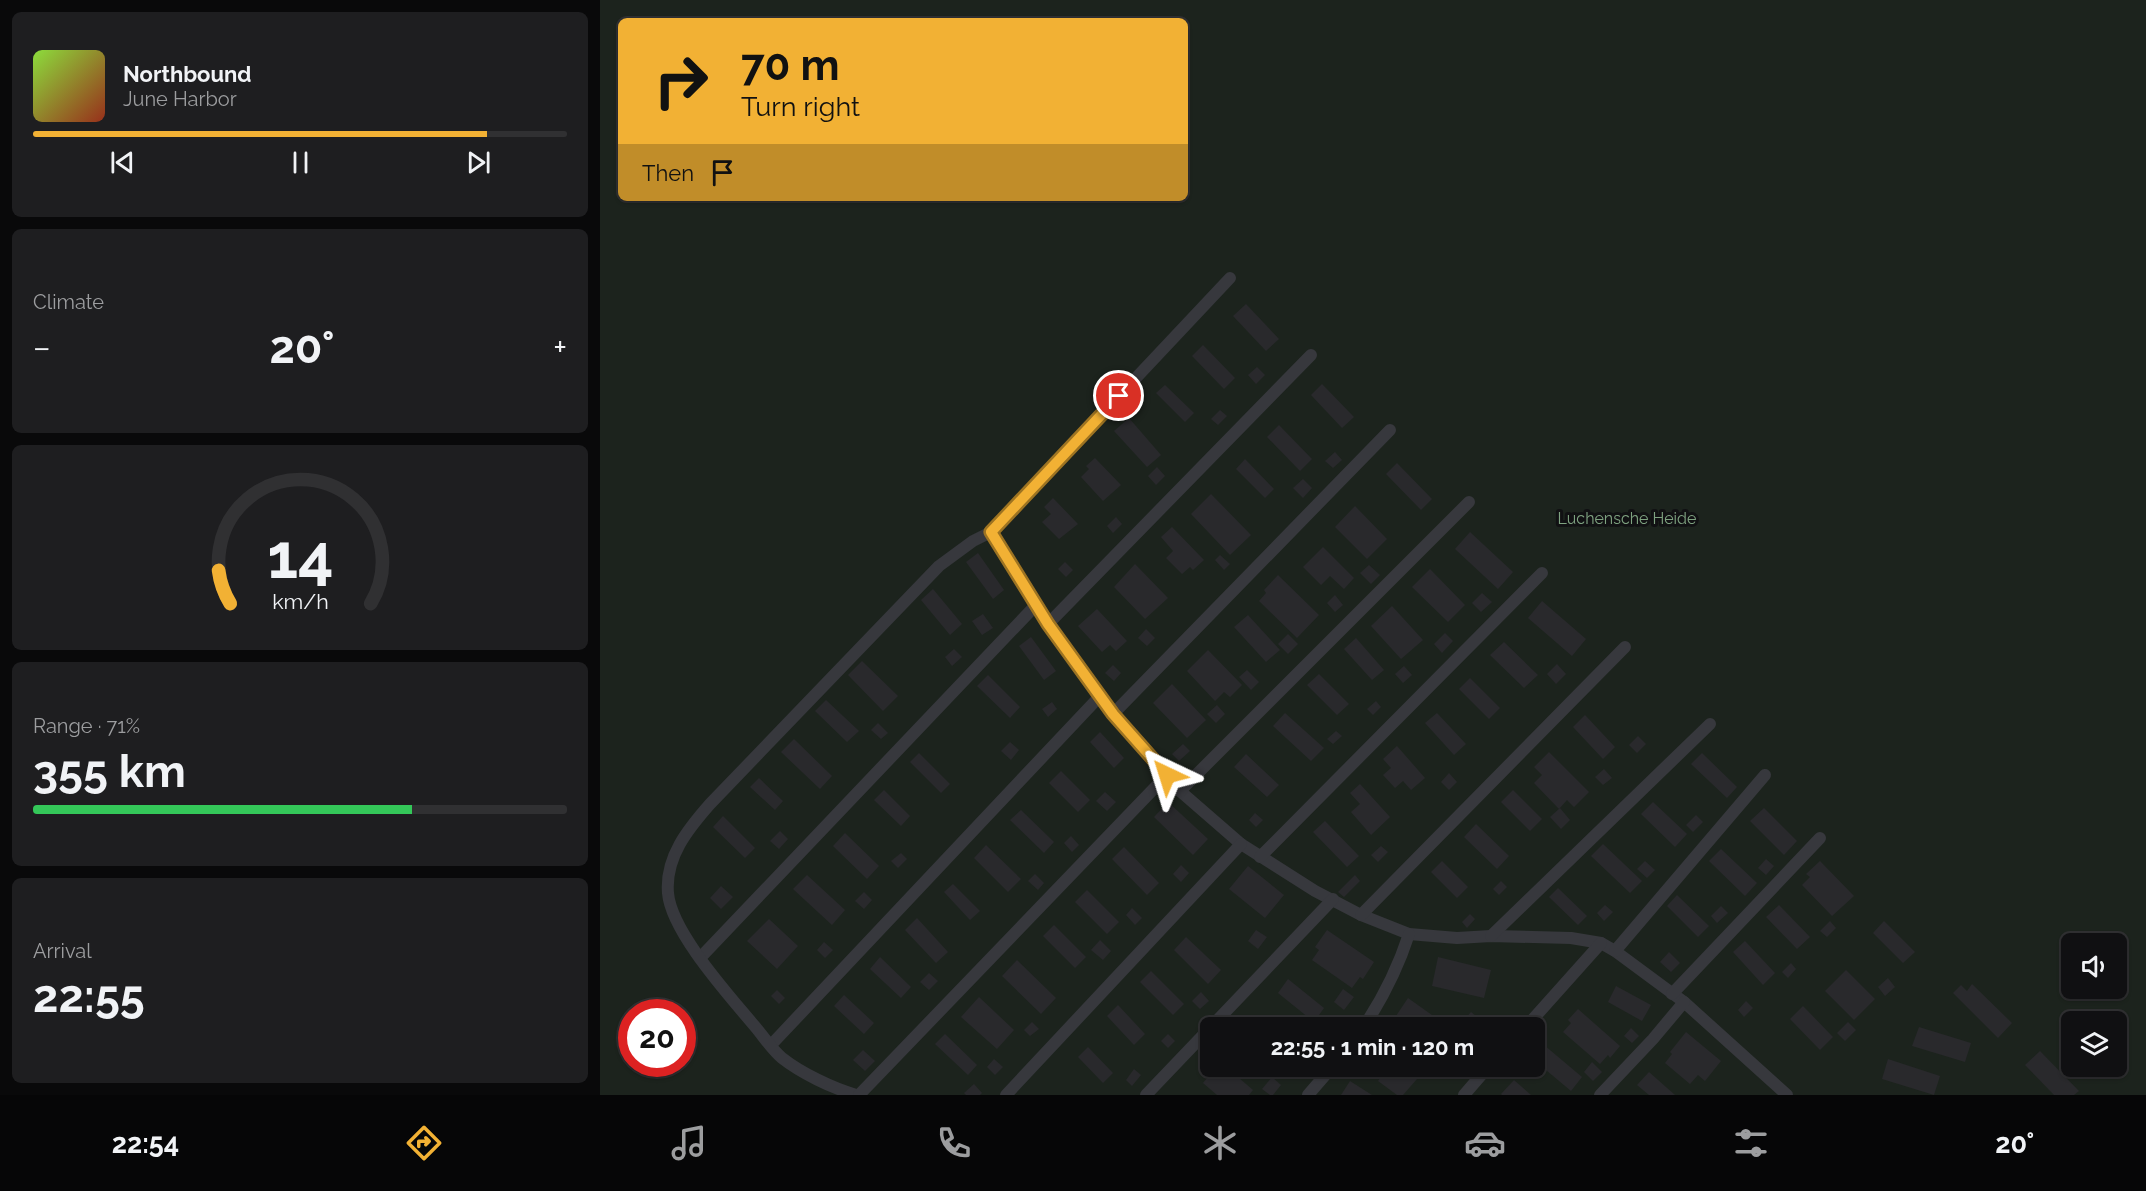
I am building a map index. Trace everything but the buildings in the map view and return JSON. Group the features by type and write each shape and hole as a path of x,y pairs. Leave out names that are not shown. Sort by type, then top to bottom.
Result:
{"lane":[{"path":"1167,775 857,1095 834,1089 782,1057 700,958 678,924 668,894 670,867 687,830 718,795 939,566 973,541 991,532 1230,278"},
{"path":"1048,624 1311,355"},
{"path":"1113,714 1390,430"},
{"path":"1180,791 1469,501"},
{"path":"991,532 1048,624 1113,714 1180,791 1241,844 1315,891 1361,915 1409,934 1457,938 1491,936 1571,938 1601,943 1684,1002 1787,1095"},
{"path":"1260,856 1542,573"},
{"path":"700,958 1036,605"},
{"path":"1361,915 1625,646"},
{"path":"771,1045 1100,696"},
{"path":"1491,936 1710,724"},
{"path":"1615,951 1765,775"},
{"path":"1672,994 1820,838"},
{"path":"1006,1095 1241,844"},
{"path":"1146,1095 1333,899"},
{"path":"1370,1017 1398,968 1409,934"},
{"path":"1535,1017 1601,943"},
{"path":"1600,1095 1684,1002"},
{"path":"1308,1095 1324,1077"},
{"path":"1464,1095 1480,1077"}],"green space":[{"name":"Luchensche Heide","path":"600,0 2146,0 2146,1095 600,1095"}],"route":[{"path":"1119,396 991,532 1048,624 1113,714 1167,775"}]}
